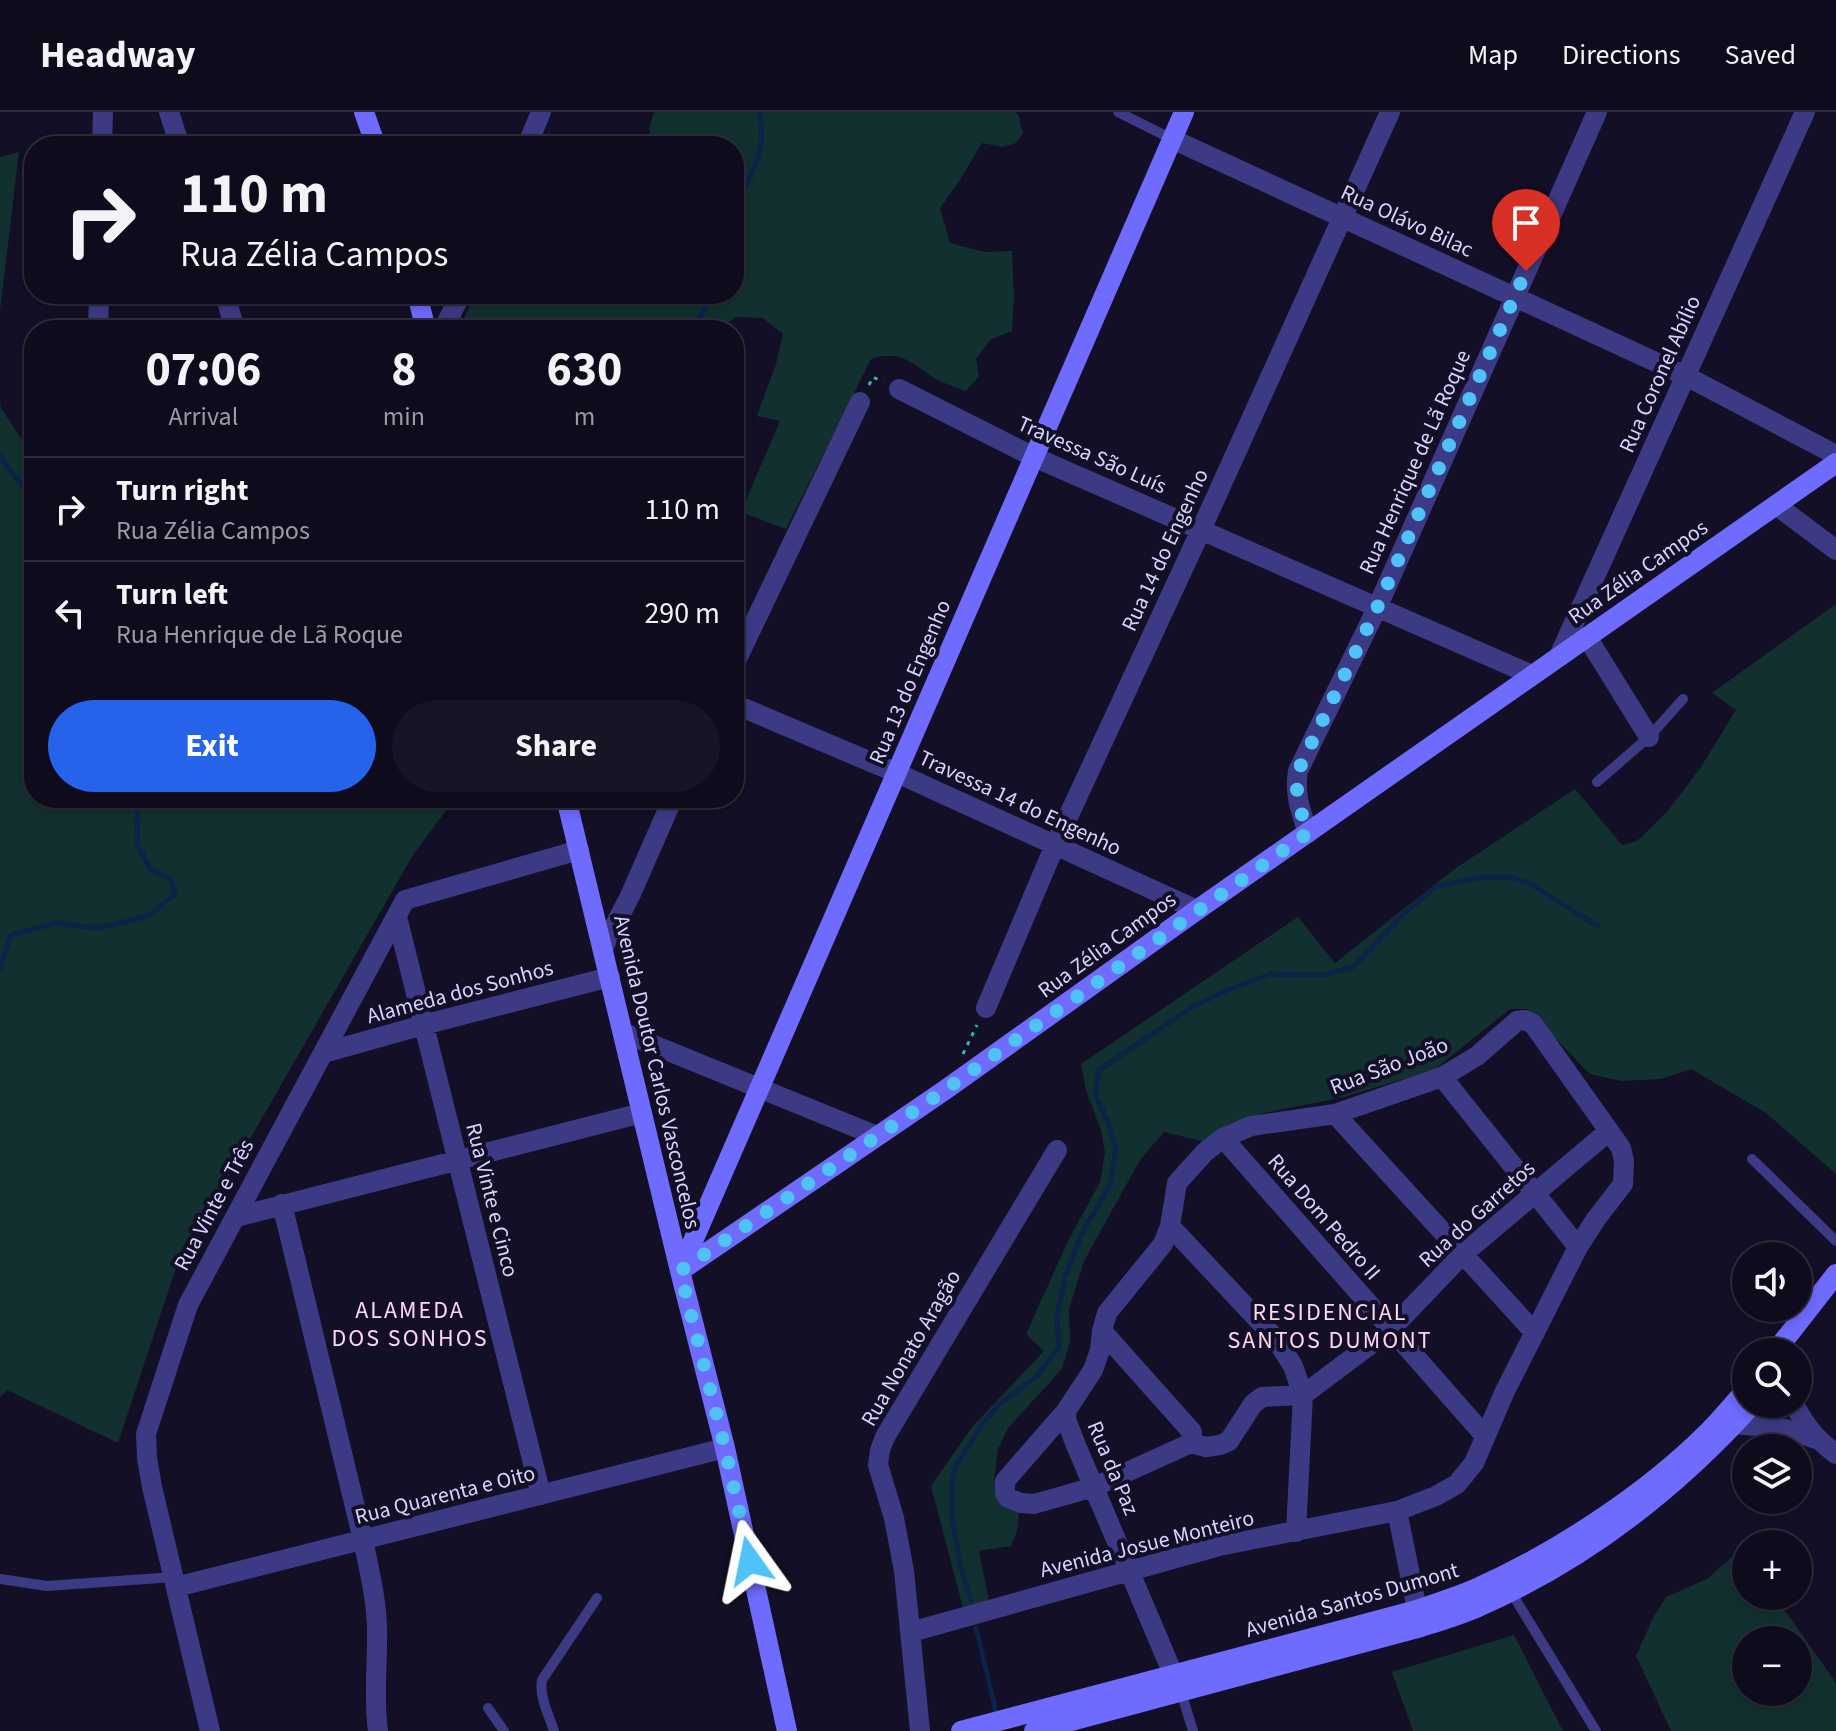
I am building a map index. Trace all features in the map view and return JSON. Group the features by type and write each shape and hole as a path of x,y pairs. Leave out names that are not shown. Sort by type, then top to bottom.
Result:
{"street":[{"path":"102,136 103,112"},
{"path":"169,112 177,136"},
{"path":"364,112 372,136"},
{"path":"531,136 541,112"},
{"name":"Rua 13 do Engenho","path":"680,1271 1184,112"},
{"name":"Rua 14 do Engenho","path":"986,1008 1055,845 1390,112"},
{"name":"Rua Henrique de Lã Roque","path":"1308,833 1297,799 1295,784 1298,771 1377,608 1597,112"},
{"name":"Rua Coronel Abílio","path":"1559,656 1805,112"},
{"name":"Rua Olávo Bilac","path":"1172,139 1686,376 1836,455"},
{"name":"Travessa São Luís","path":"899,389 1034,457 1532,675"},
{"path":"744,644 860,402"},
{"name":"Rua Zélia Campos","path":"680,1271 1058,1010 1836,463"},
{"path":"1776,505 1836,550"},
{"path":"1587,637 1649,737"},
{"name":"Travessa 14 do Engenho","path":"744,708 897,773 1197,910"},
{"name":"Avenida Doutor Carlos Vasconcelos","path":"568,808 725,1448 787,1731"},
{"path":"603,948 669,808"},
{"name":"Rua Vinte e Três","path":"210,1731 147,1458 146,1434 188,1305 405,900 579,850"},
{"name":"Rua Vinte e Cinco","path":"397,917 541,1495"},
{"name":"Alameda dos Sonhos","path":"323,1053 610,977"},
{"name":"Rua São João","path":"1094,1487 1034,1504 1021,1503 1006,1496 1005,1481 1066,1411 1093,1370 1107,1313 1163,1244 1170,1226 1177,1183 1205,1152 1223,1138 1251,1126 1335,1114 1442,1077 1477,1056 1517,1021 1525,1020 1533,1024 1621,1148 1623,1184 1578,1247 1474,1463 1457,1484 1397,1511"},
{"path":"624,1033 877,1136"},
{"path":"1442,1077 1578,1247"},
{"path":"236,1217 642,1113"},
{"path":"1335,1114 1535,1333"},
{"name":"Rua do Garretos","path":"1303,1395 1391,1329 1463,1254 1609,1131"},
{"name":"Rua Dom Pedro II","path":"1223,1138 1485,1436"},
{"name":"Rua Nonato Aragão","path":"920,1731 904,1571 894,1518 878,1465 880,1450 1057,1150"},
{"path":"282,1204 374,1594 378,1731"},
{"path":"1170,1226 1276,1339 1293,1366 1303,1395 1296,1532"},
{"path":"1786,1338 1836,1274"},
{"path":"1803,1338 1836,1294"},
{"path":"1102,1331 1192,1432 1191,1443"},
{"path":"1094,1487 1191,1443 1206,1447 1229,1441 1253,1404 1262,1397 1303,1395"},
{"name":"Rua da Paz","path":"1066,1411 1075,1443 1178,1684"},
{"name":"Avenida Santos Dumont","path":"961,1731 1047,1724 1178,1684 1419,1619 1476,1608 1576,1555 1627,1519 1721,1439 1732,1414"},
{"name":"Avenida Santos Dumont","path":"1419,1619 1504,1576 1612,1511 1665,1470 1708,1431 1732,1417"},
{"path":"1801,1418 1816,1439 1836,1454"},
{"path":"1729,1419 1785,1429 1816,1439"},
{"name":"Rua Quarenta e Oito","path":"175,1582 363,1540 725,1448"},
{"path":"1397,1511 1419,1619"},
{"name":"Avenida Josue Monteiro","path":"911,1632 1219,1546 1397,1511"}],"lane":[{"path":"1118,112 1172,139"},
{"path":"1597,782 1649,737 1683,699"},
{"path":"1752,1159 1836,1241"},
{"path":"0,1579 47,1586 175,1582"},
{"path":"1511,1592 1596,1731"},
{"path":"554,1731 542,1696 542,1680 597,1598"},
{"path":"1178,1684 1193,1731"},
{"path":"488,1708 504,1731"}],"path":[{"path":"860,402 873,377 899,389"},
{"path":"959,1063 986,1008"}],"green space":[{"path":"654,112 1018,114 1023,133 1016,143 1003,147 982,143 940,208 950,243 984,252 1012,251 1012,331 990,340 976,359 979,376 966,391 939,381 899,357 871,359 786,529 744,513 744,505 780,421 757,416 783,334 763,318 463,320 471,304 744,304 744,136 650,136"},
{"path":"19,152 0,311 0,157"},
{"path":"0,399 1,408 24,443 24,808 448,808 413,855 176,1268 118,1443 7,1390 0,1397"},
{"path":"1836,604 1836,1174 1766,1113 1691,1069 1661,1079 1621,1081 1590,1074 1527,1009 1510,1009 1434,1070 1344,1097 1264,1113 1229,1124 1206,1142 1164,1132 1140,1160 1084,1261 1069,1309 1070,1342 1062,1369 1008,1428 998,1449 994,1480 1010,1489 1019,1512 1017,1531 1011,1546 979,1551 989,1601 963,1608 931,1486 972,1427 1044,1351 1026,1334 1068,1241 1100,1182 1105,1153 1081,1064 1298,917 1335,963 1453,870 1575,789 1622,845 1637,841 1667,812 1701,767 1736,710 1712,693"},
{"path":"1732,1557 1732,1610 1785,1610 1796,1626 1732,1626 1732,1706 1812,1706 1812,1649 1836,1683 1836,1731 1671,1731 1636,1656 1666,1597 1707,1579"},
{"path":"1514,1635 1563,1731 1413,1731 1392,1672"}],"waterway":[{"path":"744,188 760,149 759,112"},
{"path":"696,320 707,304"},
{"path":"0,456 24,487"},
{"path":"0,968 11,935 55,923 97,928 121,923 150,915 175,894 171,879 151,870 137,844 138,808"},
{"path":"971,1600 952,1520 955,1467 984,1422 1001,1403 1037,1376 1059,1347 1057,1317 1065,1277 1081,1235 1110,1185 1116,1148 1095,1094 1099,1070 1194,1006 1230,989 1271,974 1324,975 1353,967 1435,887 1476,878 1509,877 1529,883 1599,927"},
{"path":"976,1628 995,1711"}],"district":[{"name":"ALAMEDA DOS SONHOS","path":"410,1324"},
{"name":"RESIDENCIAL SANTOS DUMONT","path":"1330,1326"}],"route":[{"path":"750,1561 680,1271 945,1090 1308,833 1297,799 1295,784 1298,771 1377,608 1526,271"}]}
